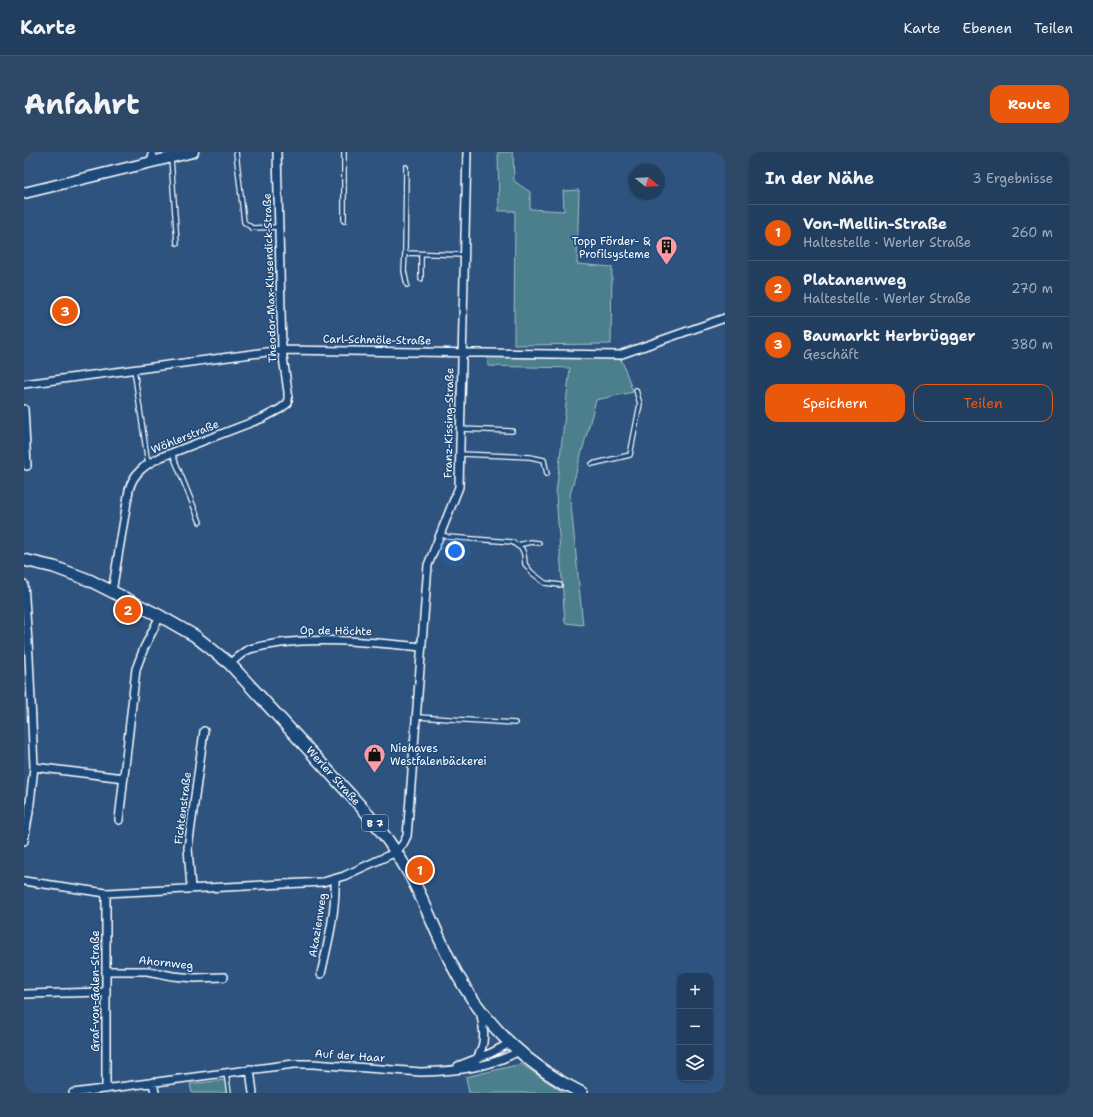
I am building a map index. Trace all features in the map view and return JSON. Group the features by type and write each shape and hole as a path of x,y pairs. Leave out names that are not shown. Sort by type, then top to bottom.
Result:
{"main road":[{"path":"24,193 153,157 170,157 193,152"},
{"name":"Werler Straße","path":"24,560 54,567 73,574 160,616 195,636 230,664 365,811 383,833 396,852 414,884 452,964 468,992 480,1009 519,1051 558,1080 582,1093"}],"street":[{"name":"Theodor-Max-Klusendick-Straße","path":"277,152 282,350 288,402"},
{"name":"Franz-Kissing-Straße","path":"396,852 404,844 407,836 428,565 459,487 466,152"},
{"name":"Carl-Schmöle-Straße","path":"24,384 282,350 619,355 725,318"},
{"name":"Wöhlerstraße","path":"112,592 131,483 137,474 148,464 172,453 262,418 280,409 288,402"},
{"path":"24,408 27,466"},
{"path":"24,584 34,767 24,841"},
{"path":"119,820 136,669 144,648 160,616"},
{"name":"Op de Höchte","path":"230,664 241,654 249,650 295,641 343,641 422,647"},
{"name":"Fichtenstraße","path":"191,888 188,848 204,731"},
{"path":"34,767 124,778"},
{"path":"24,881 106,893 323,882 335,880 396,852"},
{"name":"Akazienweg","path":"321,974 332,924 335,880"},
{"name":"Graf-von-Galen-Straße","path":"106,893 106,1088"},
{"name":"Ahornweg","path":"106,971 147,971 182,978 224,977"},
{"path":"24,994 105,992"},
{"path":"476,1060 481,1053 484,1037 480,1009"},
{"name":"Auf der Haar","path":"449,1070 476,1060 510,1043"},
{"name":"Auf der Haar","path":"73,1093 294,1064 421,1072 473,1068 500,1061 519,1051"},
{"path":"250,1069 254,1093"},
{"path":"153,1082 155,1093"}],"lane":[{"path":"236,152 244,222 252,228 279,227"},
{"path":"344,152 344,221"},
{"path":"170,157 177,243"},
{"path":"406,167 404,271 407,285"},
{"path":"405,253 464,255"},
{"path":"421,254 421,279"},
{"path":"134,369 148,464"},
{"path":"592,464 630,455 640,404 636,390"},
{"path":"460,429 512,431"},
{"path":"172,453 200,522"},
{"path":"460,454 530,457 544,460 546,474"},
{"path":"440,534 448,537 512,542 522,549 525,564 531,572 545,583 560,585"},
{"path":"518,545 531,542 539,543"},
{"path":"417,717 515,723"},
{"path":"226,1073 229,1093"}],"green space":[{"path":"498,152 513,152 514,181 530,192 530,209 564,211 563,191 579,190 577,264 612,267 611,344 514,345 515,211 499,211"},
{"path":"487,355 621,358 633,392 596,400 570,495 583,625 565,623 556,494 570,368 488,366"},
{"path":"521,1064 563,1093 469,1093 466,1077"},
{"path":"225,1080 227,1093 192,1093 190,1084"}],"place":[{"name":"Topp Förder- & Profilsysteme","path":"666,266"},
{"name":"Baumarkt Herbrügger","path":"65,311"},
{"name":"Platanenweg","path":"128,610"},
{"name":"Niehaves Westfalenbäckerei","path":"375,774"},
{"name":"Von-Mellin-Straße","path":"420,870"}]}
